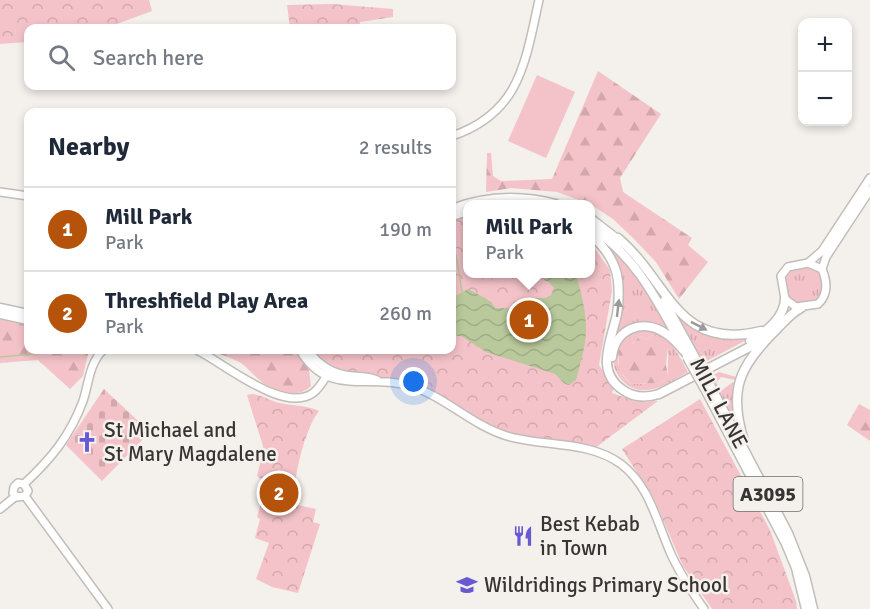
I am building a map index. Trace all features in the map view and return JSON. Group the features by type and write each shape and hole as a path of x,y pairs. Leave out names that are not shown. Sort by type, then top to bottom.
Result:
{"main road":[{"path":"487,200 507,198 536,200"},
{"name":"MILL LANE","path":"595,222 618,238 650,278 689,355"},
{"name":"MILL LANE","path":"595,230 614,244 640,274 752,464 795,548 813,609"},
{"name":"A3095","path":"618,238 650,272 670,302 693,324 704,330 724,335 766,334"},
{"name":"A3095","path":"595,239 605,250 618,278 618,308 606,360 610,376 624,391 642,397 659,394 766,334 801,308"},
{"name":"A3095","path":"752,464 738,424 737,394 744,372 766,334 781,314 785,299"},
{"path":"0,308 24,313"},
{"path":"0,314 24,319"},
{"name":"A3095","path":"689,355 663,331 651,326 640,326 620,336 613,350 612,362 616,375 624,384 638,391 652,391 675,382 766,334"},
{"name":"MILL LANE","path":"707,387 786,544 798,574 806,609"}],"street":[{"path":"456,134 483,123 504,104 509,96 520,73 539,0"},
{"path":"870,178 822,251 808,262 788,267 784,271 781,278 785,299 791,305 801,308 818,304 824,297 826,287 822,269 826,256 870,190"},
{"path":"0,192 24,195"},
{"path":"808,262 822,269"},
{"path":"24,484 28,490 25,496 20,498 13,490 15,484 24,484 42,469 59,447 83,400 93,364 100,354"},
{"path":"204,354 267,391 292,399 308,396 316,390 329,373"},
{"path":"303,354 309,362 350,382 388,381 418,389 476,423 507,436 588,449 604,455 626,469 643,488 678,570 704,609"},
{"path":"311,354 329,373"},
{"path":"0,509 16,496"},
{"path":"25,496 108,609"}],"green space":[{"path":"0,0 149,0 152,11 117,24 24,24 24,42 0,44"},
{"path":"332,4 393,9 393,17 360,22 360,24 289,24 287,5"},
{"path":"598,71 661,114 620,178 623,192 692,238 688,245 708,262 679,299 656,262 613,219 595,207 595,200 579,200 557,192 511,188 486,192 487,153 491,153 493,176 501,181 552,179"},
{"path":"537,75 575,92 546,158 508,141"},
{"path":"463,216 463,278 595,278 595,249 610,270 612,291 599,365 614,388 612,393 637,402 658,401 595,448 508,433 462,411 423,387 359,372 348,372 330,366 318,358 315,354 456,354 456,219"},
{"path":"601,237 622,257 639,278 667,328 641,324 624,330 614,341 610,355 611,370 618,383 609,368 609,355 622,299 622,286 611,251"},
{"path":"806,265 817,269 823,284 823,291 816,300 810,303 794,303 787,295 785,275 790,269"},
{"path":"671,305 693,326 756,335 703,363"},
{"path":"0,319 24,324 24,354 88,354 83,376 70,389 38,360 0,363"},
{"path":"655,329 675,349 688,372 651,390 636,389 622,381 617,374 613,358 620,341 633,330","holes":["652,335 667,346 668,376 661,383 631,384 619,368 619,349 633,343 640,336 646,340"]},
{"path":"652,335 659,336 668,346 666,365 668,376 661,383 631,384 619,370 618,351 622,346 633,343 640,336 646,340"},
{"path":"220,354 298,354 309,370 311,386 294,393 274,389 233,359"},
{"path":"719,372 736,377 735,380 721,377 716,383 722,390 733,382 737,384 742,438 710,377"},
{"path":"618,383 631,392 648,394 670,387 652,394 636,395 631,393"},
{"path":"104,389 150,432 102,481 66,445"},
{"path":"252,394 280,403 319,411 304,443 295,485 297,505 316,509 313,522 320,524 298,593 272,587 256,579 269,543 255,538 260,519 257,517 264,492 259,489 262,480 257,476 263,446 247,395"},
{"path":"700,399 770,530 797,609 712,609 683,566 654,499 622,449"},
{"path":"859,404 870,410 870,441 847,425"}],"water":[{"path":"544,278 577,278 583,301 586,322 585,342 576,380 569,385 555,374 486,352 461,336 456,336 456,296 468,289 487,299 496,308 512,308 529,298 545,298 551,295 554,288"}],"waterway":[{"path":"456,255 462,292"},
{"path":"0,357 33,354"}],"place":[{"name":"Mill Park","path":"529,320"},
{"name":"St Michael and St Mary Magdalene","path":"87,442"},
{"name":"Threshfield Play Area","path":"279,493"},
{"name":"Best Kebab in Town","path":"523,536"},
{"name":"Wildridings Primary School","path":"467,585"}]}
